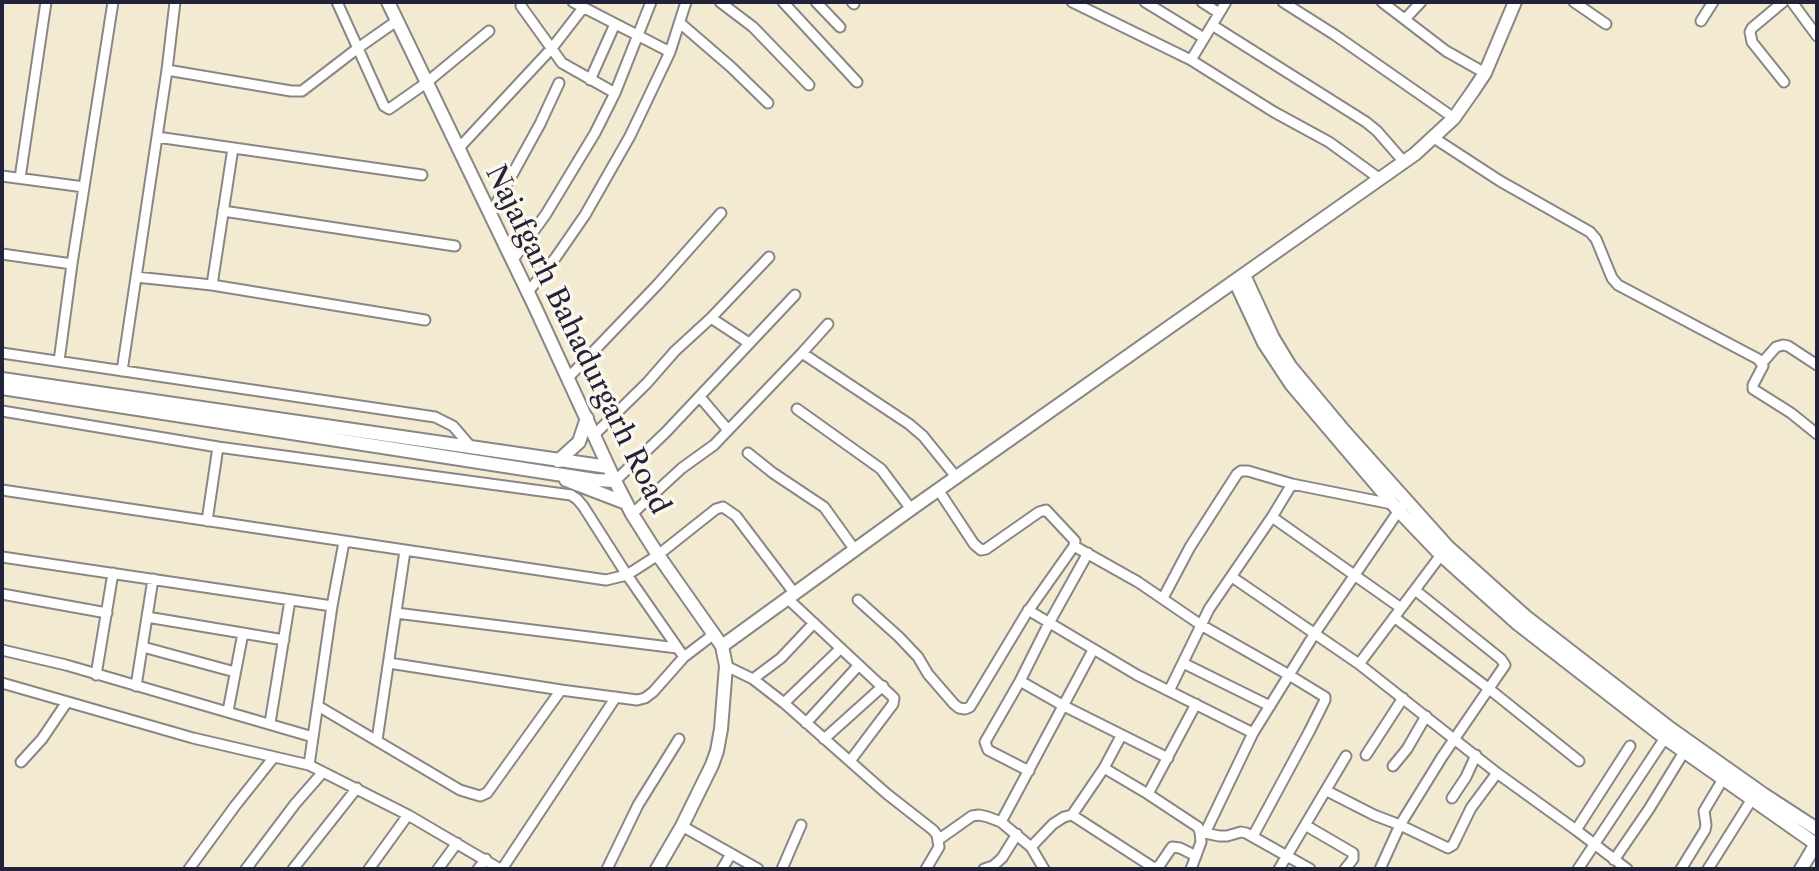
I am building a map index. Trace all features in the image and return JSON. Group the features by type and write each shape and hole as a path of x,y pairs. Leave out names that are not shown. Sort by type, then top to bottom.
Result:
{"street":[{"path":"20,178 46,2"},
{"path":"59,361 113,2"},
{"path":"122,371 175,2"},
{"path":"337,2 384,106 391,109 489,31"},
{"name":"Najafgarh Bahadurgarh Road","path":"388,2 629,509 722,646 726,666 717,751 682,826 657,869"},
{"path":"573,2 670,52"},
{"path":"512,261 557,197 595,133 615,93 651,2"},
{"path":"528,292 556,257 602,187 630,136 670,52 686,2"},
{"path":"720,2 753,27 809,85"},
{"path":"783,2 857,82"},
{"path":"816,2 840,27"},
{"path":"1072,2 1191,60 1329,142 1380,179"},
{"path":"1145,2 1204,38"},
{"path":"1202,2 1219,13"},
{"path":"1191,60 1226,2"},
{"path":"1283,2 1454,118"},
{"path":"1382,2 1446,51 1485,73"},
{"path":"1405,19 1421,2"},
{"path":"722,646 1434,138 1454,118 1485,73 1515,2"},
{"path":"1574,2 1606,24"},
{"path":"1701,21 1713,2"},
{"path":"1783,2 1750,32 1752,42 1784,82"},
{"path":"1792,2 1817,36"},
{"path":"521,6 562,63 615,93"},
{"path":"458,149 552,48 583,8"},
{"path":"167,70 302,91 398,20"},
{"path":"680,23 768,103"},
{"path":"590,80 615,24"},
{"path":"1212,25 1366,122 1404,162"},
{"path":"490,215 559,83"},
{"path":"157,137 422,175"},
{"path":"1434,138 1500,181 1590,232 1618,285 1762,363"},
{"path":"212,285 233,148"},
{"path":"2,176 84,187"},
{"path":"223,211 455,246"},
{"path":"567,379 721,213"},
{"path":"2,254 72,264"},
{"path":"594,435 769,257"},
{"path":"136,277 212,285 425,320"},
{"path":"1240,278 1290,366 1441,555 1518,624 1665,738 1816,843 1801,869"},
{"path":"2,388 615,481 700,397 795,295"},
{"path":"711,318 749,343"},
{"path":"546,472 629,509 714,445 828,324"},
{"path":"1817,365 1788,346 1776,347 1762,363 1762,370 1753,385 1753,389 1817,434"},
{"path":"2,353 435,417 453,426 472,448"},
{"path":"802,353 909,424 923,436 957,478"},
{"path":"2,379 608,467"},
{"path":"700,397 728,430"},
{"path":"797,409 881,469 911,509"},
{"path":"2,411 218,447 571,495 583,506 684,657"},
{"path":"558,461 579,442 587,418"},
{"path":"207,521 218,447"},
{"path":"748,453 824,507 855,550"},
{"path":"1163,598 1190,547 1241,471 1400,505 1525,616 1711,758 1817,829"},
{"path":"1169,691 1201,625 1292,484"},
{"path":"2,490 606,580 627,575 658,555 716,509 723,507 736,516 814,623 892,694 894,702 850,761"},
{"path":"858,600 918,657 954,704 965,709 970,707 1028,610 1075,541 1046,510 981,550 939,491"},
{"path":"1191,869 1203,832 1253,733 1400,505"},
{"path":"1272,517 1401,608"},
{"path":"309,765 344,542"},
{"path":"1074,546 1163,598 1201,625 1323,695 1325,700 1253,836"},
{"path":"377,740 405,551"},
{"path":"1029,771 988,750 985,742 1088,553"},
{"path":"1359,664 1441,555"},
{"path":"2,557 332,606"},
{"path":"96,675 113,573"},
{"path":"1232,577 1359,664 1497,773 1627,869"},
{"path":"136,686 153,579"},
{"path":"1380,869 1400,825 1504,667 1504,662 1415,590"},
{"path":"2,594 107,613"},
{"path":"270,723 290,600"},
{"path":"1028,610 1093,650 1253,733"},
{"path":"396,613 677,648"},
{"path":"147,617 284,640"},
{"path":"1394,617 1579,761"},
{"path":"753,679 781,658 814,623"},
{"path":"228,711 243,633"},
{"path":"389,663 637,700 653,692 684,657 714,634"},
{"path":"143,647 235,672"},
{"path":"784,703 840,649"},
{"path":"2,650 313,737"},
{"path":"1001,822 1093,650"},
{"path":"1183,663 1270,706"},
{"path":"806,723 859,665"},
{"path":"726,666 753,679 784,703 887,794 933,830 938,840 938,851 926,869"},
{"path":"1020,681 1168,758"},
{"path":"2,683 193,738 309,765 408,815 501,869 616,697"},
{"path":"824,739 883,686"},
{"path":"318,706 460,790 480,796 487,793 561,690"},
{"path":"1366,755 1403,698"},
{"path":"21,762 42,739 67,702"},
{"path":"1148,794 1196,704"},
{"path":"1393,766 1426,716"},
{"path":"1072,815 1104,768 1121,736"},
{"path":"1578,869 1665,738"},
{"path":"607,869 638,805 679,739"},
{"path":"1576,830 1630,746"},
{"path":"1614,860 1684,752"},
{"path":"1452,798 1476,755"},
{"path":"1279,869 1346,756"},
{"path":"189,869 274,757"},
{"path":"1104,768 1203,832 1227,836 1241,832 1253,836 1310,869"},
{"path":"246,869 288,812 323,772"},
{"path":"1327,791 1446,848 1452,847 1471,808 1497,773"},
{"path":"1681,869 1705,830 1704,811 1723,779"},
{"path":"293,869 357,788"},
{"path":"1708,869 1752,799"},
{"path":"369,869 408,815"},
{"path":"1031,847 1053,824 1072,815 1154,868 1159,866 1172,847 1196,856"},
{"path":"938,840 972,816 988,817 1017,834 1031,847 1044,869"},
{"path":"782,869 801,825"},
{"path":"1305,825 1353,853 1353,859 1345,869"},
{"path":"682,826 758,869"},
{"path":"984,869 1002,858 1017,834"},
{"path":"438,869 457,843"},
{"path":"722,869 731,854"},
{"path":"478,869 486,859"}]}
